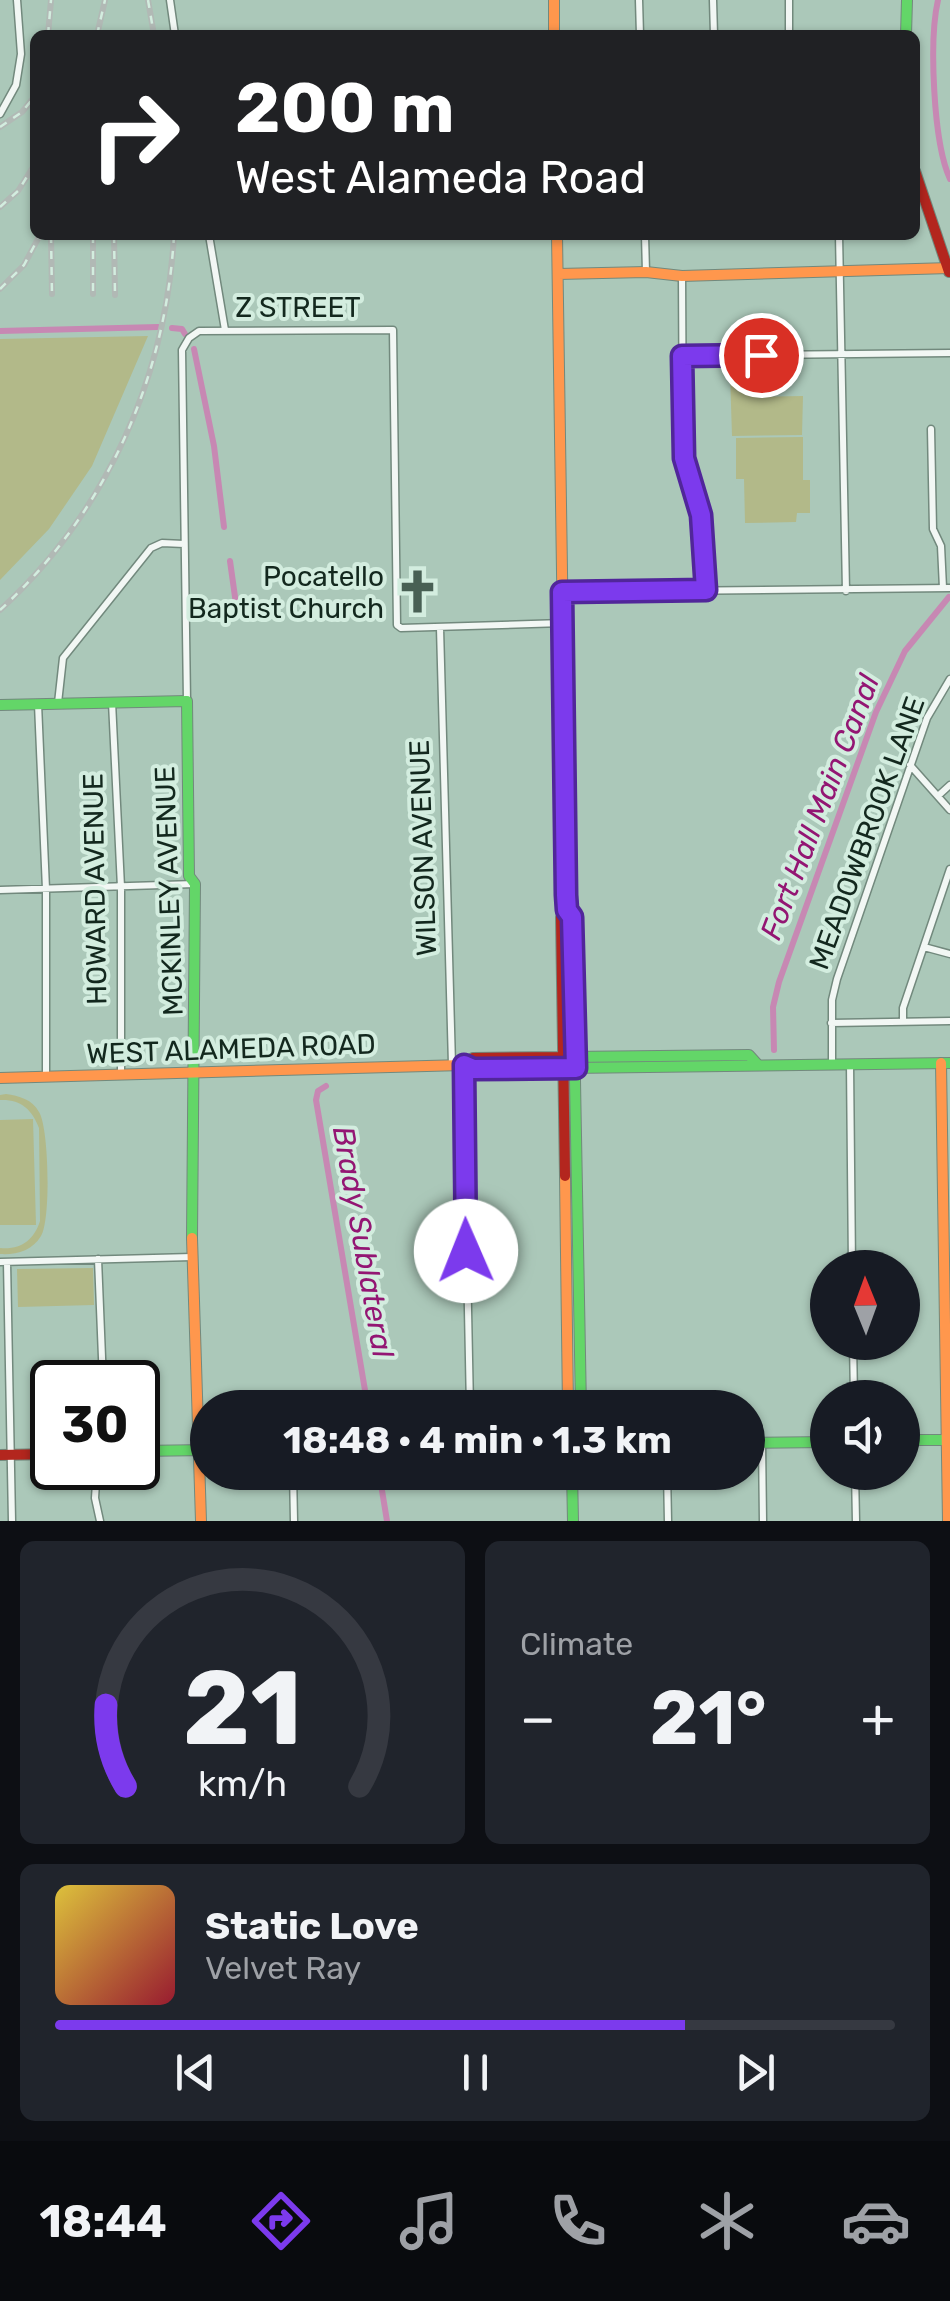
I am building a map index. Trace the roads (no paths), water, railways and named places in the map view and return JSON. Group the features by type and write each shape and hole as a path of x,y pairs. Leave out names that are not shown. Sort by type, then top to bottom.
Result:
{"main road":[{"path":"554,0 554,30"},
{"path":"906,30 907,0"},
{"path":"558,274 950,271 920,184"},
{"path":"558,240 567,910 572,917 568,1390"},
{"path":"0,706 187,700"},
{"name":"MCKINLEY AVENUE","path":"187,700 189,876 195,884 192,1257 200,1390"},
{"name":"WEST ALAMEDA ROAD","path":"0,1078 458,1065 472,1058 758,1065 945,1063"},
{"path":"569,1062 580,1390"},
{"path":"945,1063 948,1521"},
{"path":"920,1440 948,1440"},
{"path":"765,1443 810,1442"},
{"path":"160,1451 190,1450"},
{"path":"5,1455 30,1454"},
{"name":"MCKINLEY AVENUE","path":"201,1521 202,1490"},
{"path":"572,1490 573,1521"}],"street":[{"path":"0,114 16,85 21,54 18,0"},
{"path":"170,0 175,30"},
{"path":"638,0 640,30"},
{"path":"713,0 714,30"},
{"path":"788,0 789,30"},
{"path":"210,240 225,330"},
{"path":"645,240 646,272"},
{"path":"839,240 846,591"},
{"path":"682,276 684,458 701,515 706,590"},
{"name":"Z STREET","path":"203,330 393,330 397,625 407,629 440,628"},
{"name":"MCKINLEY AVENUE","path":"187,700 182,350 189,338 203,330"},
{"path":"682,356 950,353"},
{"path":"562,592 946,588 940,546 933,530 931,429"},
{"path":"58,703 63,658 151,548 162,543 184,544"},
{"path":"440,628 562,623"},
{"name":"WILSON AVENUE","path":"440,628 469,1390"},
{"name":"MEADOWBROOK LANE","path":"832,1064 836,979 927,718 950,680"},
{"name":"HOWARD AVENUE","path":"112,702 120,886 120,1075"},
{"path":"38,704 46,889 46,1077"},
{"path":"910,765 950,810"},
{"path":"940,795 950,786"},
{"path":"903,1021 903,1008 950,869"},
{"path":"0,890 195,884"},
{"path":"924,947 950,954"},
{"path":"831,1023 950,1021"},
{"path":"850,1064 852,1250"},
{"path":"12,1521 5,1455 3,1262 192,1257"},
{"path":"98,1259 102,1360"},
{"path":"96,1490 100,1521"},
{"path":"293,1490 294,1521"},
{"path":"667,1490 668,1521"},
{"path":"763,1490 763,1521"},
{"path":"855,1490 856,1521"}],"waterway":[{"name":"Fort Hall Main Canal","path":"938,0 934,90 940,141 950,179"},
{"path":"0,331 158,327"},
{"path":"172,328 182,329 185,334"},
{"path":"194,349 214,446 224,527"},
{"path":"230,561 236,604"},
{"name":"Fort Hall Main Canal","path":"774,1050 773,1007 779,982 876,712 905,651 949,597"},
{"name":"Brady Sublateral","path":"326,1086 318,1091 316,1100 365,1390"},
{"name":"Brady Sublateral","path":"382,1490 387,1521"}],"railway":[{"path":"48,30 51,0"},
{"path":"98,30 105,0"},
{"path":"148,0 153,30"},
{"path":"0,127 30,102"},
{"path":"0,207 18,191 30,172"},
{"path":"0,289 24,265 37,240"},
{"path":"51,240 52,294"},
{"path":"93,240 93,294"},
{"path":"114,240 115,295"},
{"path":"0,610 71,531 124,440 158,340 174,240"}],"place":[{"name":"Pocatello Baptist Church","path":"417,592"}]}
